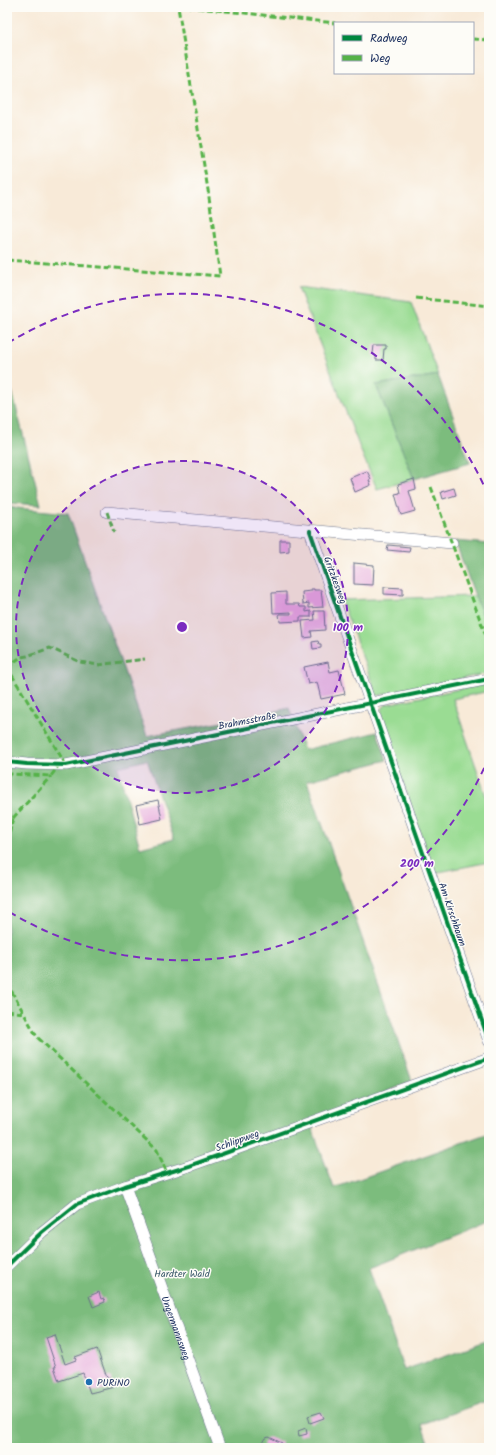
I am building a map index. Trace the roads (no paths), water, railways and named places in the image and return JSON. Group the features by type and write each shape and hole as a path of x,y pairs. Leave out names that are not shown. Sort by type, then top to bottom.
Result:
{"street":[{"path":"107,512 452,543"},
{"name":"Gritzkesweg","path":"310,531 371,703"},
{"name":"Brahmsstraße","path":"7,762 66,765 489,679"},
{"name":"Am Kirschbaum","path":"371,703 489,1041"},
{"name":"Schlippweg","path":"7,1266 42,1232 77,1204 125,1186 189,1166 489,1058"},
{"name":"Ungermannsweg","path":"125,1186 220,1448"}],"place":[{"name":"PURiNO","path":"89,1382"}],"park label":[{"name":"Hardter Wald","path":"182,1273"}]}
